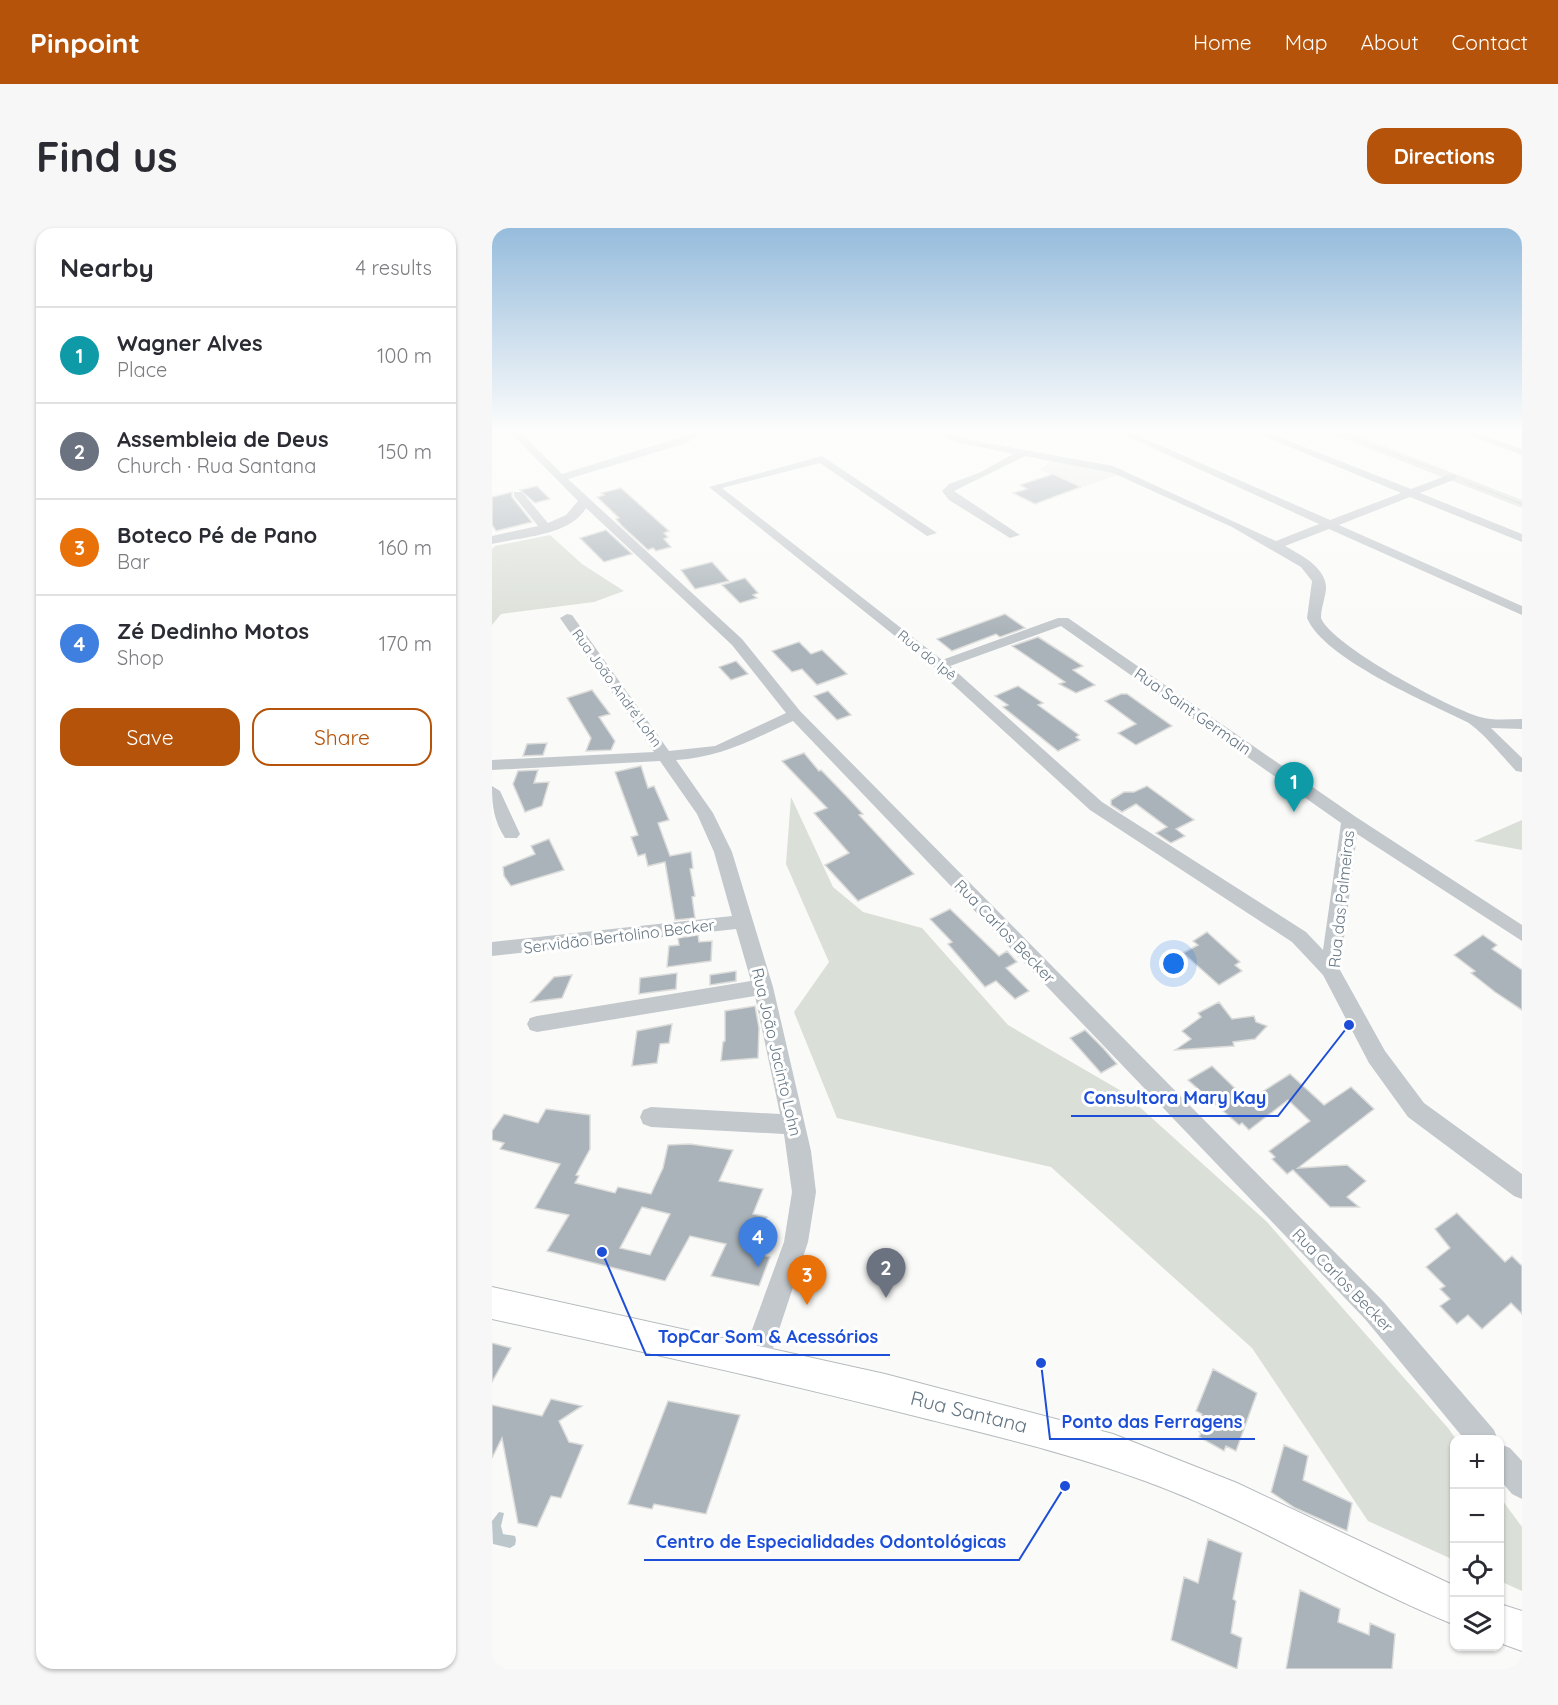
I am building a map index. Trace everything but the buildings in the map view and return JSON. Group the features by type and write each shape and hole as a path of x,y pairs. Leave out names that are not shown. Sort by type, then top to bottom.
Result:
{"main road":[{"name":"Rua Santana","path":"492,1303 755,1360 1055,1433 1148,1464 1245,1504 1421,1593 1450,1604"},
{"path":"1504,1625 1522,1631"}],"street":[{"path":"523,500 545,527"},
{"name":"Rua do Ipê","path":"731,500 940,665 1096,806 1114,820 1233,891 1282,925 1299,937 1330,970"},
{"name":"Rua do Ipê","path":"883,500 931,533"},
{"path":"958,500 1014,535"},
{"path":"1181,500 1218,517 1304,563 1318,577 1321,587 1315,614 1316,624 1325,634 1358,657 1454,712 1475,721 1522,724"},
{"path":"1276,500 1522,611"},
{"path":"1274,546 1389,500"},
{"path":"1430,500 1522,538"},
{"path":"492,540 545,527 573,517 583,506 584,501"},
{"name":"Rua Carlos Becker","path":"584,501 737,642 795,714 1374,1310 1480,1435"},
{"name":"Rua João André Lohn","path":"567,618 667,757"},
{"name":"Rua Saint Germain","path":"940,665 1063,621 1350,821 1522,934"},
{"path":"492,765 701,754 721,749 795,714"},
{"path":"1475,721 1522,767"},
{"name":"Rua João Jacinto Lohn","path":"667,757 694,795 714,831 745,921 763,987 804,1176 801,1225 755,1360"},
{"path":"492,791 511,834"},
{"name":"Rua das Palmeiras","path":"1350,821 1330,970 1377,1057 1416,1110 1522,1188"},
{"name":"Servidão Bertolino Becker","path":"492,949 745,921"},
{"path":"537,1024 763,987"},
{"path":"651,1117 793,1125"},
{"path":"1504,1463 1522,1484"}],"shaded area":[{"path":"1502,500 1522,500 1522,508"},
{"path":"550,535 582,564 624,591 594,602 501,614 492,625 492,549 495,546"},
{"path":"791,797 833,887 863,912 922,928 1008,1025 1123,1092 1267,1222 1453,1435 1450,1435 1450,1558 1368,1521 1252,1348 1051,1167 837,1118 794,1012 829,962 786,864"},
{"path":"1522,820 1522,850 1474,841"},
{"path":"1504,1502 1522,1527 1522,1591 1504,1583"},
{"path":"499,1512 504,1513 501,1526 503,1534 515,1536 515,1545 510,1548 493,1544 492,1521"}],"place":[{"name":"Wagner Alves","path":"1294,812"},
{"name":"Consultora Mary Kay","path":"1349,1025"},
{"name":"TopCar Som & Acessórios","path":"602,1252"},
{"name":"Zé Dedinho Motos","path":"758,1267"},
{"name":"Assembleia de Deus","path":"886,1298"},
{"name":"Boteco Pé de Pano","path":"807,1305"},
{"name":"Ponto das Ferragens","path":"1041,1363"},
{"name":"Centro de Especialidades Odontológicas","path":"1065,1486"}]}
